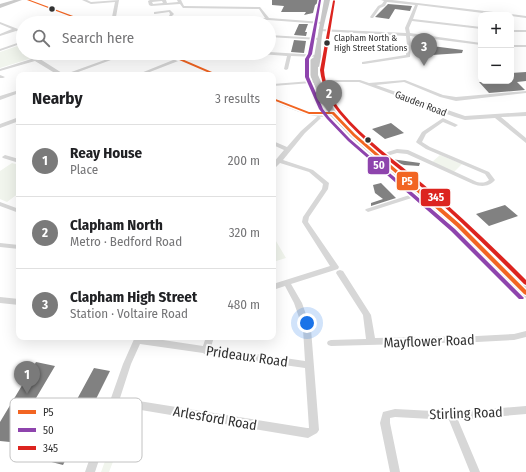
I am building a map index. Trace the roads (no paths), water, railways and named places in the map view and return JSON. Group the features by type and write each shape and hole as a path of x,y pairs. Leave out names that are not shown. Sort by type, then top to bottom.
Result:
{"highway":[{"path":"327,0 321,26 318,57 314,60 314,75 318,81 327,105 334,115 472,238 526,293"}],"main road":[{"path":"0,6 20,0"},
{"path":"28,0 72,16"},
{"path":"180,60 210,72"},
{"path":"276,100 318,118 334,115"},
{"path":"306,113 317,115 334,115"}],"street":[{"path":"84,0 91,2 117,0 114,16"},
{"path":"383,0 486,12"},
{"path":"372,17 379,7 384,5 386,0"},
{"path":"165,4 180,2 183,7 260,8 266,16"},
{"path":"364,63 407,56 409,52 407,28 416,3"},
{"path":"155,13 170,11 172,14 171,16"},
{"path":"514,16 526,17"},
{"path":"276,20 321,26 330,30 408,35 478,44"},
{"path":"411,20 478,28"},
{"path":"0,23 16,29"},
{"path":"0,28 6,26"},
{"path":"0,35 16,29"},
{"path":"514,31 526,31"},
{"path":"276,36 319,39"},
{"path":"0,50 16,44"},
{"path":"514,46 526,46"},
{"path":"276,54 318,57"},
{"path":"286,70 290,55"},
{"path":"0,70 33,60"},
{"path":"37,60 50,72"},
{"path":"68,72 106,60"},
{"path":"146,72 180,60"},
{"name":"Gauden Road","path":"276,85 318,81 355,80 370,84 457,116 526,114"},
{"path":"370,84 405,81 442,96 456,98 526,92"},
{"path":"0,98 16,92"},
{"path":"496,116 526,142"},
{"path":"276,162 287,149 318,118"},
{"path":"0,126 16,120"},
{"path":"380,156 397,151 408,152 475,183 484,185 489,183 492,180 491,176 487,173 428,148 419,142 424,133 443,120 455,125"},
{"path":"276,145 287,149"},
{"path":"5,157 16,160"},
{"path":"278,160 311,171 326,183 325,189 306,217 305,222 367,315 371,342"},
{"path":"368,210 422,193"},
{"path":"0,204 16,210"},
{"path":"0,245 16,247"},
{"path":"276,286 338,270"},
{"path":"287,283 306,323 310,364"},
{"path":"0,300 16,302"},
{"name":"Mayflower Road","path":"331,343 501,338 526,334"},
{"path":"116,398 138,340"},
{"name":"Prideaux Road","path":"144,340 206,351 310,364"},
{"path":"206,351 209,340"},
{"name":"Arlesford Road","path":"142,405 308,433 314,430 310,364"},
{"name":"Stirling Road","path":"395,472 385,419 386,414 395,413 452,416 526,410"},
{"path":"452,416 475,472"},
{"path":"90,472 94,462"}],"place":[{"name":"Clapham North & High Street Stations","path":"327,43"},
{"name":"Clapham High Street","path":"424,66"},
{"name":"Clapham North","path":"329,113"},
{"name":"Reay House","path":"27,394"}]}
